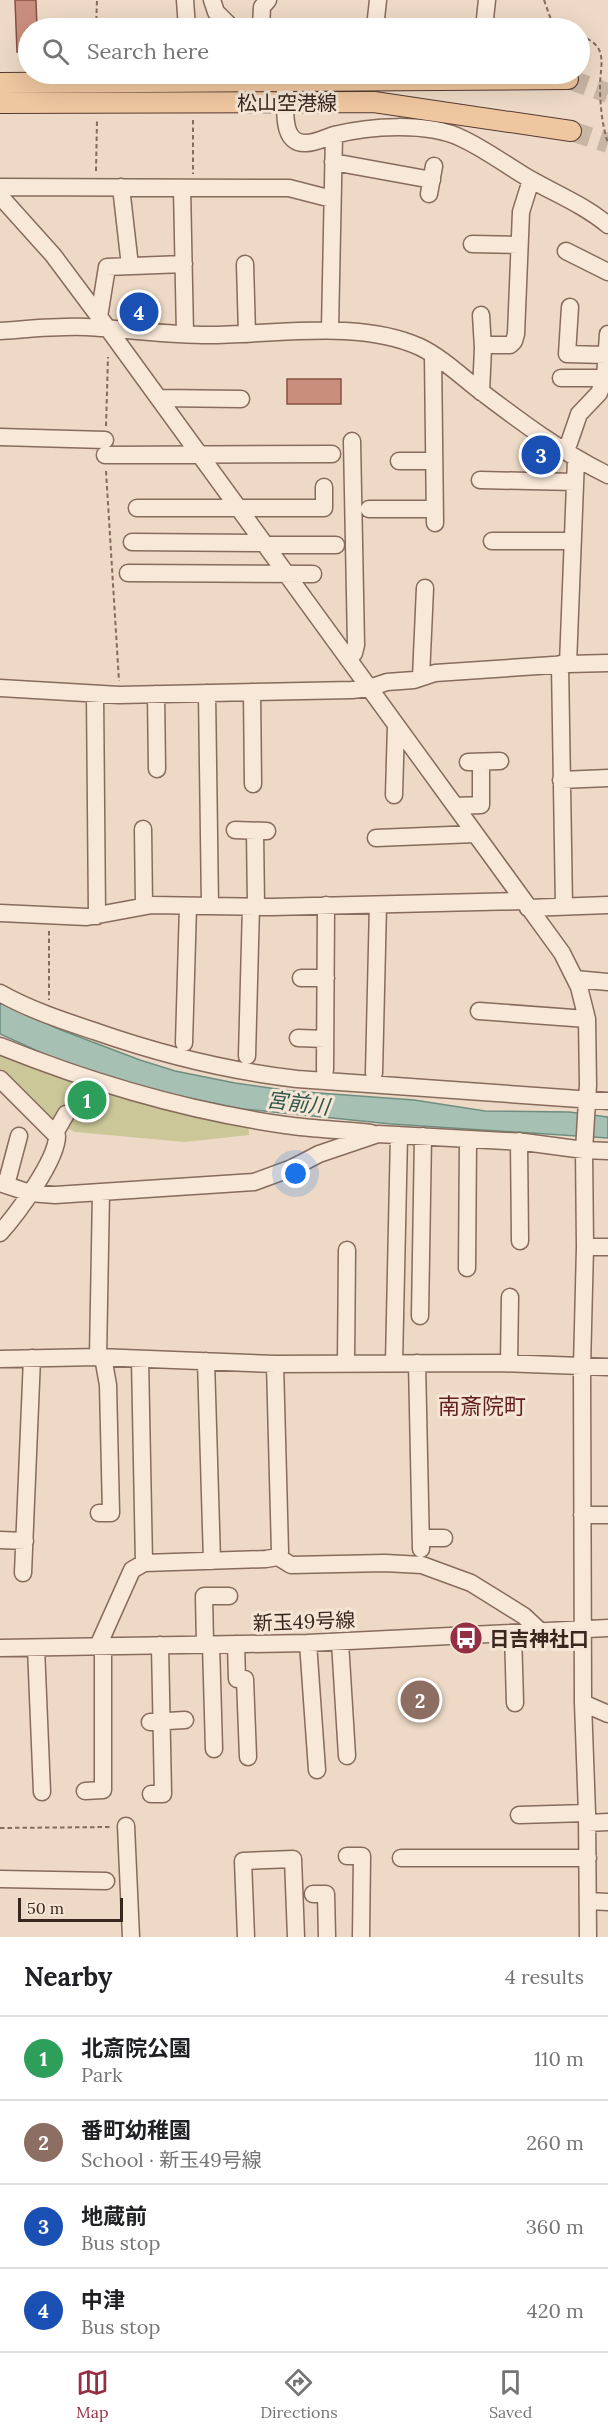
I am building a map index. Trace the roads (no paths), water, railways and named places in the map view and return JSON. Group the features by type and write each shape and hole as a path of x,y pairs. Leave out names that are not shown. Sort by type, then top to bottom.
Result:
{"main road":[{"name":"松山空港線","path":"0,82 18,82"},
{"name":"松山空港線","path":"0,103 374,102 571,131"}],"street":[{"path":"185,0 186,18"},
{"path":"212,0 216,12 222,18"},
{"path":"261,18 262,7 268,0"},
{"path":"376,18 378,0"},
{"path":"485,18 487,0"},
{"path":"285,84 287,131 298,142 306,143 375,127 446,133 469,142 531,180 586,208 608,225"},
{"path":"330,329 334,135"},
{"path":"333,162 432,180"},
{"path":"483,348 488,345 510,345 514,341 520,212 531,180"},
{"path":"0,187 289,188 333,199"},
{"path":"121,188 130,266"},
{"path":"185,334 184,264 188,188"},
{"path":"0,196 53,255 159,398 562,953 575,979 587,1019 588,1085 584,1148 585,1247 582,1367 582,1629 588,1937"},
{"path":"472,244 518,245"},
{"path":"566,251 608,272"},
{"path":"104,324 107,267 184,264"},
{"path":"245,264 247,334"},
{"path":"570,307 567,354 607,347"},
{"path":"481,315 483,348 481,392"},
{"path":"0,331 87,327 104,324 185,334 247,334 330,329 404,340 433,355 539,435 608,475"},
{"path":"564,907 561,780 564,664 575,482 569,443 579,414 599,393 604,378 608,334"},
{"path":"376,504 434,516 433,355"},
{"path":"561,378 604,378"},
{"path":"159,398 241,399"},
{"path":"0,437 105,448 199,454 280,448 332,454"},
{"path":"348,659 354,653 356,645 352,441"},
{"path":"399,461 434,461"},
{"path":"480,480 575,482"},
{"path":"137,508 324,508 324,487"},
{"path":"132,542 162,535 264,544 336,545"},
{"path":"492,540 573,542"},
{"path":"128,573 313,574"},
{"path":"421,676 425,588"},
{"path":"0,688 119,695 369,688 377,684 414,681 421,676 435,673 608,663"},
{"path":"252,692 253,784"},
{"path":"207,693 210,906"},
{"path":"95,694 97,916"},
{"path":"156,694 157,769"},
{"path":"390,786 396,725"},
{"path":"454,806 481,805 475,762 500,761"},
{"path":"561,780 608,778"},
{"path":"143,829 144,906"},
{"path":"235,830 261,831 253,906 256,975 252,1047"},
{"path":"376,838 475,834"},
{"path":"325,1070 326,905"},
{"path":"374,1073 368,1055 369,971 378,905"},
{"path":"0,914 97,916 144,906 526,905 564,907 608,905"},
{"path":"184,1044 188,906"},
{"path":"301,978 326,978"},
{"path":"575,979 608,982"},
{"path":"0,993 130,1044 297,1079 508,1087 532,1089 586,1102 608,1101"},
{"path":"479,1011 587,1019"},
{"path":"298,1038 325,1039"},
{"path":"0,1046 55,1068 121,1089 200,1110 285,1125 378,1134 519,1141 608,1151"},
{"path":"0,1079 57,1136 55,1148 41,1176 0,1233"},
{"path":"55,1132 66,1114"},
{"path":"19,1136 3,1184 30,1193 55,1195 254,1182 292,1168 319,1154 378,1134"},
{"path":"394,1363 399,1135"},
{"path":"420,1316 423,1136"},
{"path":"467,1268 468,1139"},
{"path":"519,1141 520,1241"},
{"path":"99,1513 111,1513 108,1385 101,1357 101,1193"},
{"path":"585,1247 608,1247"},
{"path":"346,1364 347,1250"},
{"path":"509,1363 510,1297"},
{"path":"0,1359 101,1357 275,1364 509,1363 608,1367"},
{"path":"23,1573 25,1541 20,1446 32,1358"},
{"path":"140,1359 144,1563"},
{"path":"206,1361 212,1561"},
{"path":"417,1363 421,1544 444,1538"},
{"path":"275,1364 280,1552 278,1557"},
{"path":"582,1515 608,1515"},
{"path":"0,1540 25,1541"},
{"path":"85,1791 103,1798 101,1646 132,1570 144,1563 278,1557 291,1564 395,1563 431,1567 471,1583 524,1616 540,1631"},
{"path":"214,1749 204,1596 229,1596"},
{"name":"新玉49号線","path":"0,1648 340,1642 608,1628"},
{"path":"513,1633 515,1703"},
{"path":"340,1642 347,1756"},
{"path":"308,1643 317,1770"},
{"path":"236,1644 237,1679 245,1679 248,1757"},
{"path":"151,1794 163,1794 156,1722 160,1645"},
{"path":"36,1648 42,1792"},
{"path":"583,1703 608,1714"},
{"path":"156,1722 185,1720"},
{"path":"519,1815 587,1818 608,1822"},
{"path":"126,1826 131,1937"},
{"path":"347,1856 362,1857 361,1937"},
{"path":"401,1858 588,1858"},
{"path":"246,1937 243,1861 293,1859 296,1937"},
{"path":"2,1874 96,1876"},
{"path":"313,1894 326,1894 327,1937"},
{"path":"588,1901 608,1902"}],"water":[{"name":"宮前川","path":"0,1003 61,1030 175,1071 291,1091 414,1100 485,1111 569,1112 608,1117 608,1138 391,1124 243,1109 150,1090 53,1058 0,1034"}],"tunnel":[{"path":"582,84 608,93"},
{"path":"571,131 608,143"}],"place":[{"name":"中津","path":"139,312"},
{"name":"地蔵前","path":"541,455"},
{"name":"北斎院公園","path":"87,1100"},
{"name":"日吉神社口","path":"466,1638"},
{"name":"番町幼稚園","path":"420,1700"}],"district":[{"name":"南斎院町","path":"482,1406"}]}
